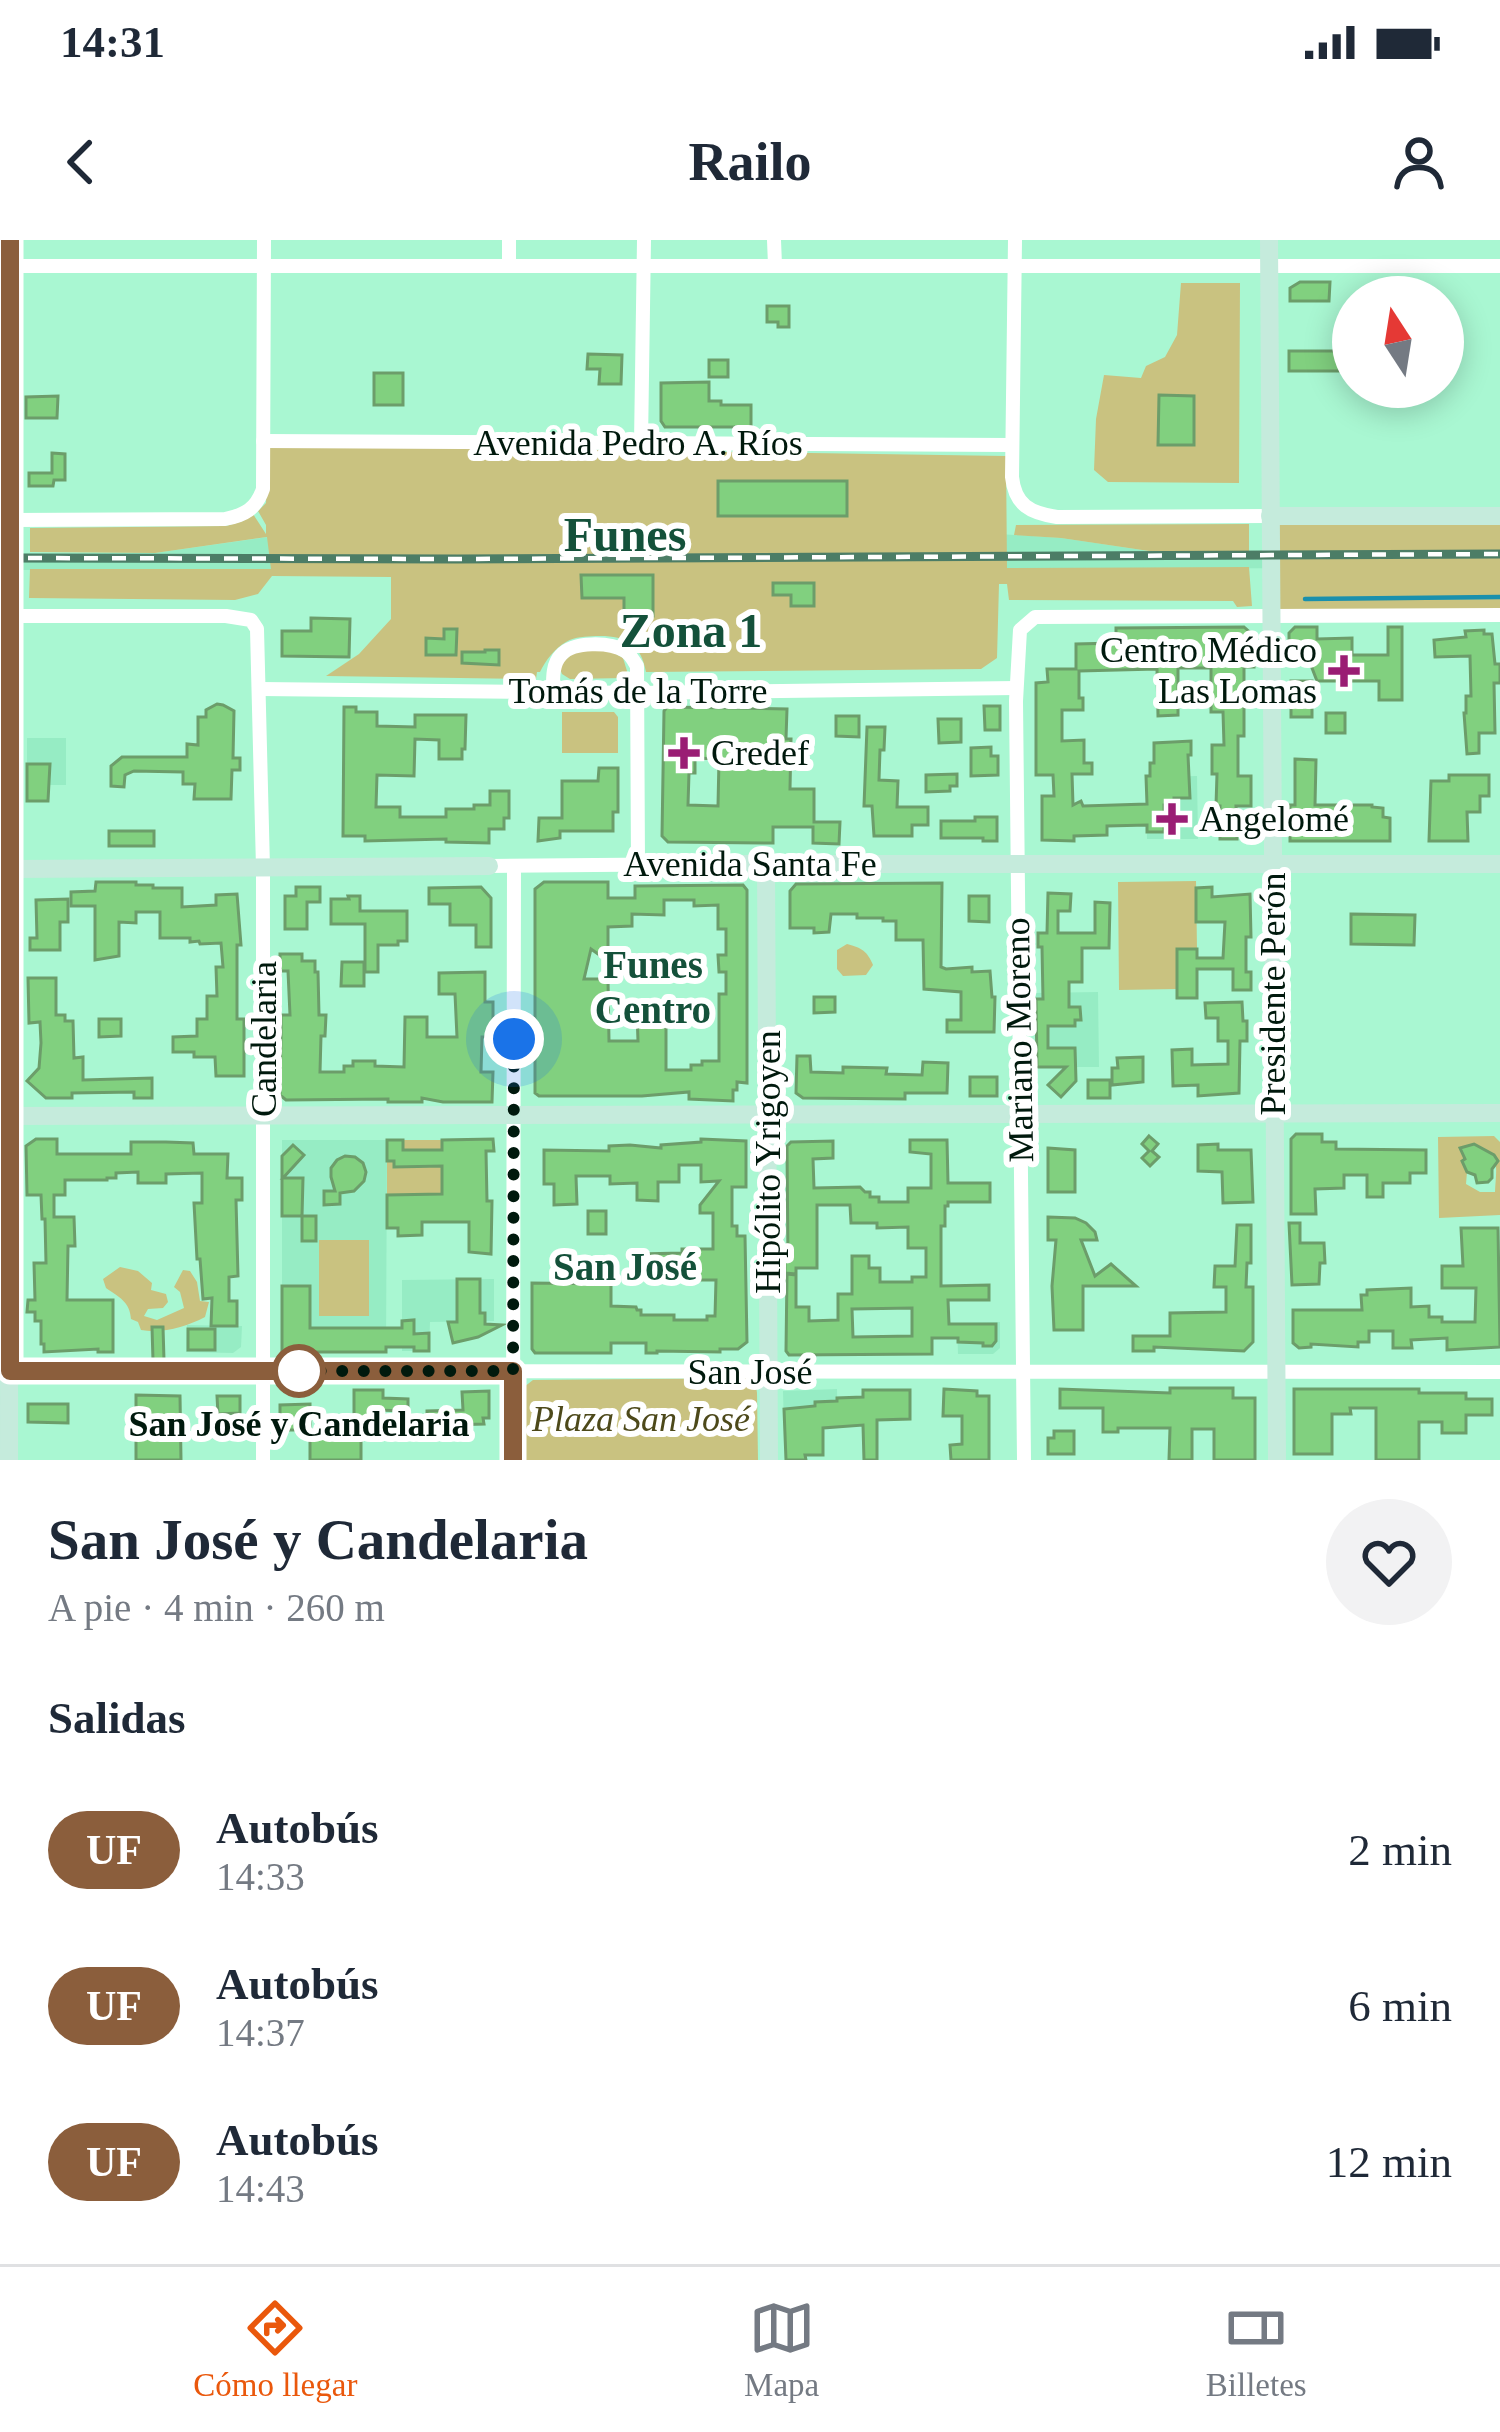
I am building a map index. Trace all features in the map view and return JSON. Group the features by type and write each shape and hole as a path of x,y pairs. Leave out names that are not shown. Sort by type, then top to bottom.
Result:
{"main road":[{"path":"9,1460 5,1371 5,266 10,240"},
{"name":"Presidente Perón","path":"1269,240 1277,1460"},
{"path":"1270,516 1500,516"},
{"name":"Hipólito Yrigoyen","path":"766,863 769,1460"},
{"name":"Avenida Santa Fe","path":"712,864 1500,864"},
{"name":"Avenida Santa Fe","path":"6,869 489,866"},
{"path":"5,1116 1500,1113"}],"street":[{"path":"5,520 225,519 253,508 263,489 264,240"},
{"path":"509,240 509,266"},
{"path":"641,443 644,240"},
{"path":"774,240 775,265"},
{"path":"1015,240 1012,445 1014,490 1021,504 1036,514 1057,517 1270,516"},
{"path":"5,266 1500,266"},
{"name":"Avenida Pedro A. Ríos","path":"263,441 1012,445"},
{"path":"1271,616 1500,614"},
{"name":"Candelaria","path":"5,616 226,616 251,620 257,628 263,868 263,1460"},
{"name":"Mariano Moreno","path":"1024,1460 1018,639 1026,622 1035,617 1271,616"},
{"path":"553,692 558,657 565,650 610,646 624,650 637,666 638,865"},
{"name":"Tomás de la Torre","path":"261,689 1016,688"},
{"name":"Avenida Santa Fe","path":"489,866 712,864"},
{"path":"513,1460 514,866"},
{"name":"San José","path":"5,1371 1500,1372"}],"shaded area":[{"path":"984,533 1149,551 1500,550 1500,568 0,570 0,553 155,553 268,537"},
{"path":"27,738 66,738 66,785 27,785"},
{"name":"Angelomé","path":"1197,776 1198,839 1147,839 1146,777"},
{"path":"1098,992 1099,1067 1037,1067 1036,993"},
{"path":"282,1140 387,1140 386,1352 282,1352"},
{"path":"494,1279 494,1321 430,1322 429,1351 402,1351 402,1280"},
{"path":"1000,1322 1000,1348 993,1354 958,1354 957,1323"},
{"path":"187,1325 242,1326 241,1347 233,1353 186,1352"},
{"path":"837,1389 838,1428 784,1430 783,1391"}],"green space":[{"path":"1181,283 1240,283 1239,483 1108,482 1094,470 1104,375 1141,378 1146,366 1165,357 1177,335"},
{"path":"268,445 1006,456 1007,568 1249,567 1252,606 1237,607 1233,601 1009,600 1007,584 999,584 997,658 981,669 646,672 630,643 596,636 562,645 536,679 326,676 359,654 391,619 391,577 272,576 258,594 235,600 29,598 30,569 271,569 267,537 155,553 30,552 30,528 226,526 253,514 266,534 258,511 266,503"},
{"path":"1270,516 1500,516 1500,615 1271,616"},
{"path":"1249,524 1249,551 1149,551 1014,535 1016,525"},
{"path":"609,650 623,658 625,678 570,679 562,674 559,666 575,651"},
{"path":"562,712 614,712 618,753 562,753"},
{"path":"1196,881 1197,949 1177,950 1177,989 1119,990 1118,882"},
{"path":"847,944 869,956 873,965 866,975 843,976 837,969 837,950"},
{"path":"1494,1136 1500,1142 1500,1215 1439,1218 1438,1137","holes":["1474,1144 1495,1162 1495,1192 1480,1192 1466,1184 1461,1149"]},
{"path":"387,1140 442,1140 443,1195 387,1195"},
{"path":"319,1240 369,1240 369,1316 319,1316"},
{"path":"120,1267 138,1271 152,1283 151,1290 166,1294 168,1302 163,1308 148,1309 144,1316 157,1320 184,1308 174,1287 183,1270 190,1271 200,1301 209,1302 205,1317 174,1329 141,1330 103,1279"},
{"name":"Plaza San José","path":"748,1378 757,1393 758,1460 525,1460 524,1387 533,1380"}],"building":[{"path":"1300,282 1330,282 1329,301 1290,301 1290,288"},
{"path":"767,306 789,306 789,327 767,322"},
{"path":"1289,351 1332,351 1332,371 1289,371"},
{"path":"588,354 622,355 621,384 599,384 600,369 587,369"},
{"path":"709,360 728,360 728,377 709,377"},
{"path":"374,373 403,373 403,405 374,405"},
{"path":"709,382 709,401 751,405 751,427 665,427 661,383"},
{"path":"1159,395 1194,396 1194,445 1158,445"},
{"path":"58,396 57,418 26,418 26,397"},
{"path":"52,453 65,454 65,480 54,480 53,486 29,486 29,473 52,473"},
{"path":"718,481 847,481 847,516 718,516"},
{"path":"581,575 653,575 653,616 624,617 624,598 582,598"},
{"path":"773,583 814,583 814,606 791,606 791,595 773,595"},
{"path":"311,618 350,619 349,657 282,656 282,631 311,631"},
{"path":"1244,627 1254,636 1254,667 1244,667 1244,736 1238,736 1238,776 1251,776 1251,806 1236,806 1237,839 1220,839 1212,745 1224,745 1223,712 1211,712 1211,668 1178,668 1178,715 1158,716 1157,669 1079,671 1083,710 1062,710 1062,741 1084,740 1084,763 1092,763 1092,774 1072,774 1073,805 1081,801 1083,806 1147,804 1146,776 1154,763 1154,743 1191,741 1190,798 1174,798 1174,805 1164,805 1164,832 1147,832 1147,825 1107,826 1107,835 1042,840 1042,796 1054,796 1053,775 1036,775 1036,683 1048,682 1047,669 1076,669 1076,644 1116,643 1116,628"},
{"path":"1295,627 1317,627 1317,639 1352,638 1352,655 1388,655 1388,627 1402,627 1402,700 1379,700 1379,681 1317,681 1307,655 1289,655 1289,633"},
{"path":"444,629 457,629 456,655 426,655 426,638 444,639"},
{"path":"1484,630 1492,634 1495,664 1500,664 1500,683 1494,683 1495,733 1479,733 1479,753 1467,754 1464,713 1466,696 1471,696 1470,656 1435,657 1434,640"},
{"path":"499,650 499,665 462,663 462,652"},
{"path":"1291,681 1312,681 1312,717 1291,717"},
{"path":"217,704 234,711 233,758 240,758 240,770 232,770 231,799 194,799 195,784 183,784 183,772 134,771 125,775 124,787 111,786 111,766 122,757 187,757 187,744 198,745 198,717 206,717 206,710"},
{"path":"984,706 1000,706 1000,730 985,730"},
{"path":"344,707 377,712 377,726 415,727 415,715 466,715 462,759 439,759 439,740 415,739 414,776 377,775 376,807 400,807 400,817 446,817 446,809 490,805 490,791 509,791 504,829 489,829 489,843 365,841 365,836 343,836"},
{"path":"667,707 787,709 790,789 814,789 814,822 840,822 839,844 813,843 813,827 773,827 773,843 668,842 662,836","holes":["695,758 719,759 718,806 688,805 689,773 695,773"]},
{"path":"1326,713 1345,713 1345,733 1326,733"},
{"path":"836,716 859,716 859,737 836,736"},
{"path":"938,719 961,719 961,742 939,743"},
{"path":"867,727 885,727 879,780 898,781 897,807 928,807 928,825 912,825 912,836 874,836 872,806 864,806"},
{"path":"991,747 991,756 998,756 998,775 971,776 971,748"},
{"path":"1295,759 1316,760 1315,805 1383,808 1383,817 1390,818 1390,841 1290,841"},
{"path":"27,764 50,764 48,801 27,801"},
{"path":"599,768 618,768 613,831 560,831 560,838 538,841 539,818 562,818 562,781 598,781"},
{"path":"957,774 957,786 950,786 950,791 926,792 926,775"},
{"path":"1449,775 1489,775 1489,796 1480,796 1480,812 1467,812 1468,841 1429,841 1431,781 1449,781"},
{"path":"975,817 997,817 997,841 941,838 941,821 975,821"},
{"path":"109,831 154,831 154,846 109,846"},
{"path":"96,882 182,888 182,907 216,905 216,895 237,894 241,945 237,945 237,1019 244,1019 244,1076 216,1076 215,1057 173,1052 173,1037 197,1036 197,1019 207,1019 207,996 217,996 216,967 223,967 221,943 160,938 160,912 136,912 136,923 119,922 119,956 95,960 95,906 71,906 71,892 95,891"},
{"path":"544,882 608,882 608,898 635,898 635,886 743,885 747,890 747,1083 737,1082 733,1101 689,1099 689,1092 642,1096 535,1093 535,889","holes":["664,900 694,900 694,906 718,905 718,929 726,929 726,955 718,955 719,972 726,972 726,994 719,994 719,1061 702,1061 702,1065 691,1065 691,1070 666,1070 666,1013 637,1013 638,1041 609,1041 608,979 584,979 591,949 608,961 608,927 632,926 632,914 664,915"]},
{"path":"942,883 941,967 990,971 994,1032 947,1032 947,1020 961,1020 961,992 924,989 923,940 896,940 896,921 831,914 829,932 790,928 790,891 796,884"},
{"path":"296,887 320,887 320,902 307,902 307,929 285,929 285,896 296,896"},
{"path":"481,887 491,898 491,947 476,947 476,925 450,925 450,904 429,904 429,888"},
{"path":"1212,887 1212,897 1250,894 1246,972 1251,972 1251,990 1233,990 1233,969 1197,969 1197,998 1177,998 1177,949 1197,949 1197,958 1223,958 1225,922 1196,922 1196,888"},
{"path":"1048,893 1071,894 1070,911 1058,911 1058,933 1095,933 1095,902 1110,903 1109,948 1082,948 1082,982 1069,982 1069,1007 1080,1007 1081,1020 1075,1020 1075,1026 1048,1026 1048,1048 1075,1048 1076,1081 1061,1097 1048,1085 1066,1067 1037,1067 1036,999 1043,999 1038,933 1047,933"},
{"path":"360,896 360,911 407,911 407,941 378,945 378,972 365,972 365,924 331,924 331,899"},
{"path":"969,896 989,896 989,922 969,921"},
{"path":"68,899 68,922 60,922 60,950 30,950 30,938 37,938 36,900"},
{"path":"1351,914 1415,915 1414,945 1351,944"},
{"path":"280,954 302,954 302,961 315,961 319,1015 326,1015 320,1072 344,1072 344,1066 353,1066 353,1061 404,1067 405,1017 427,1017 427,1037 457,1037 455,994 439,994 439,973 485,972 485,1002 493,1002 493,1037 482,1037 481,1072 493,1072 492,1102 286,1100 280,1095 281,1015 290,1015 288,971 280,971"},
{"path":"342,962 364,962 364,986 341,986"},
{"path":"28,978 56,978 56,1015 73,1021 74,1058 83,1057 83,1080 152,1078 152,1098 134,1098 134,1092 46,1098 27,1081 39,1068 41,1043 40,1022 29,1023"},
{"path":"814,997 835,997 835,1012 814,1013"},
{"path":"1242,1002 1247,1041 1240,1041 1239,1093 1198,1096 1198,1085 1173,1086 1172,1050 1192,1049 1192,1065 1228,1064 1228,1041 1218,1041 1218,1018 1206,1018 1205,1003"},
{"path":"99,1019 121,1019 121,1036 99,1037"},
{"path":"797,1056 810,1056 811,1072 887,1068 886,1074 922,1075 923,1062 948,1063 947,1093 905,1093 905,1099 803,1098 796,1093"},
{"path":"1143,1057 1143,1082 1112,1085 1117,1058"},
{"path":"970,1077 997,1077 997,1096 970,1096"},
{"path":"1088,1080 1110,1080 1110,1098 1088,1098"},
{"path":"1296,1134 1322,1134 1322,1142 1336,1142 1336,1149 1426,1150 1426,1173 1410,1173 1410,1183 1383,1183 1383,1197 1367,1197 1367,1175 1344,1175 1344,1188 1315,1189 1316,1214 1291,1214 1291,1139"},
{"path":"1149,1136 1158,1144 1152,1151 1159,1157 1150,1166 1142,1158 1149,1151 1142,1144"},
{"path":"36,1139 57,1139 57,1154 131,1154 131,1142 166,1142 193,1143 194,1154 228,1154 227,1178 242,1178 242,1200 236,1200 238,1276 229,1277 229,1301 237,1301 237,1326 211,1326 212,1298 203,1299 194,1203 202,1203 202,1173 166,1174 166,1183 138,1183 138,1172 116,1173 116,1178 107,1180 65,1180 65,1195 54,1195 54,1217 74,1217 67,1300 113,1300 113,1352 44,1352 41,1321 35,1321 35,1312 27,1312 28,1300 35,1300 34,1263 46,1263 41,1195 27,1195 26,1146"},
{"path":"493,1139 494,1151 486,1151 491,1254 469,1252 469,1222 422,1222 422,1235 398,1236 398,1228 387,1228 387,1195 442,1194 442,1166 394,1167 394,1161 387,1161 387,1140 403,1140 403,1150 442,1150 442,1140"},
{"path":"701,1139 746,1141 746,1187 732,1187 732,1226 737,1226 737,1236 745,1236 747,1342 720,1352 646,1353 646,1343 611,1343 611,1353 535,1353 532,1283 611,1284 611,1306 636,1307 641,1315 674,1315 674,1320 715,1316 716,1280 682,1280 682,1275 659,1275 658,1267 639,1267 639,1254 713,1249 713,1213 700,1213 700,1205 719,1181 701,1182 701,1165 679,1165 679,1182 658,1182 658,1201 637,1200 637,1183 610,1184 610,1176 576,1176 577,1204 554,1205 554,1184 544,1184 544,1150 661,1148"},
{"path":"910,1140 947,1140 948,1183 990,1183 990,1202 948,1202 945,1206 941,1286 989,1285 989,1300 948,1300 949,1324 996,1324 996,1341 983,1346 958,1342 958,1338 932,1338 932,1354 789,1355 787,1274 796,1275 796,1307 809,1307 809,1321 838,1320 838,1294 852,1294 852,1256 869,1256 869,1268 880,1268 880,1282 912,1282 912,1277 926,1277 926,1248 908,1248 908,1227 851,1223 850,1205 817,1205 817,1268 785,1273 787,1146 833,1141 833,1158 813,1159 814,1188 860,1187 870,1197 879,1197 879,1202 908,1202 908,1188 931,1188 931,1154 910,1152","holes":["912,1308 912,1336 853,1337 852,1309"]},
{"path":"1218,1144 1218,1150 1251,1150 1253,1202 1223,1203 1222,1172 1198,1171 1198,1145"},
{"path":"1474,1144 1498,1161 1488,1182 1477,1183 1462,1161 1460,1148"},
{"path":"293,1145 304,1155 283,1178 303,1178 302,1216 282,1216 282,1156"},
{"path":"1048,1148 1075,1150 1075,1192 1048,1192"},
{"path":"345,1156 363,1163 364,1181 354,1191 340,1193 340,1204 324,1205 324,1191 335,1191 331,1168"},
{"path":"588,1211 606,1211 606,1234 588,1234"},
{"path":"302,1216 316,1216 316,1241 302,1241"},
{"path":"1048,1217 1086,1223 1097,1240 1081,1240 1095,1276 1111,1264 1136,1286 1083,1286 1083,1330 1054,1330 1056,1240 1048,1240"},
{"path":"1289,1223 1300,1223 1300,1243 1324,1243 1319,1284 1292,1285"},
{"path":"1237,1225 1251,1225 1246,1287 1253,1287 1253,1342 1244,1351 1154,1347 1154,1351 1133,1351 1133,1336 1170,1336 1170,1313 1226,1312 1226,1287 1214,1287 1215,1266 1235,1266"},
{"path":"1461,1228 1498,1228 1500,1347 1447,1350 1447,1338 1411,1340 1412,1348 1393,1348 1393,1331 1369,1331 1369,1342 1358,1342 1358,1347 1311,1344 1299,1348 1293,1343 1293,1310 1362,1310 1361,1295 1367,1295 1367,1290 1411,1288 1411,1307 1429,1306 1429,1317 1475,1322 1476,1288 1442,1288 1442,1266 1463,1266"},
{"path":"457,1279 480,1279 480,1313 485,1313 485,1324 502,1325 453,1343 448,1322 457,1322"},
{"path":"282,1286 310,1286 310,1328 402,1328 402,1321 414,1320 414,1334 429,1333 429,1351 386,1347 386,1352 282,1352"},
{"path":"152,1327 163,1327 164,1360 153,1360"},
{"path":"188,1329 215,1329 215,1350 188,1350"},
{"path":"1170,1388 1233,1388 1233,1398 1255,1398 1255,1460 1214,1460 1214,1429 1192,1429 1192,1460 1169,1460 1170,1428 1103,1432 1103,1408 1060,1408 1060,1389 1170,1393"},
{"path":"944,1389 989,1396 989,1460 951,1460 950,1445 962,1444 962,1416 943,1416"},
{"path":"1294,1389 1466,1393 1466,1399 1492,1399 1492,1415 1466,1415 1466,1433 1442,1433 1442,1422 1419,1422 1419,1460 1376,1460 1376,1408 1350,1408 1351,1414 1332,1414 1332,1454 1294,1454"},
{"path":"354,1390 383,1390 383,1398 408,1399 408,1411 376,1410 376,1420 361,1421 361,1460 310,1460 310,1430 334,1430 334,1417 354,1417"},
{"path":"863,1390 910,1390 910,1419 877,1420 877,1460 864,1460 863,1425 823,1428 823,1455 786,1460 784,1409 863,1397"},
{"path":"489,1391 489,1418 483,1418 484,1424 447,1425 447,1438 427,1438 427,1411 463,1410 462,1392"},
{"path":"136,1395 180,1396 181,1460 136,1460"},
{"path":"217,1396 240,1396 240,1413 218,1414"},
{"path":"28,1404 68,1404 68,1423 28,1422"},
{"path":"310,1404 310,1430 280,1430 280,1405"},
{"path":"1054,1431 1074,1431 1074,1454 1048,1454 1048,1438 1054,1438"}],"waterway":[{"path":"1305,599 1500,597"}],"railway":[{"path":"0,558 1500,554"}],"bus line":[{"name":"UF","path":"10,240 10,1371 513,1371 513,1460"}],"place":[{"name":"Centro Médico Las Lomas","path":"1344,671"},
{"name":"Credef","path":"684,753"},
{"name":"Angelomé","path":"1172,819"},
{"name":"San José y Candelaria","path":"299,1371"}],"district":[{"name":"Funes","path":"625,534"},
{"name":"Zona 1","path":"691,630"},
{"name":"Funes Centro","path":"653,986"},
{"name":"San José","path":"625,1266"}],"route":[{"path":"299,1371 513,1371 514,1039"}]}
